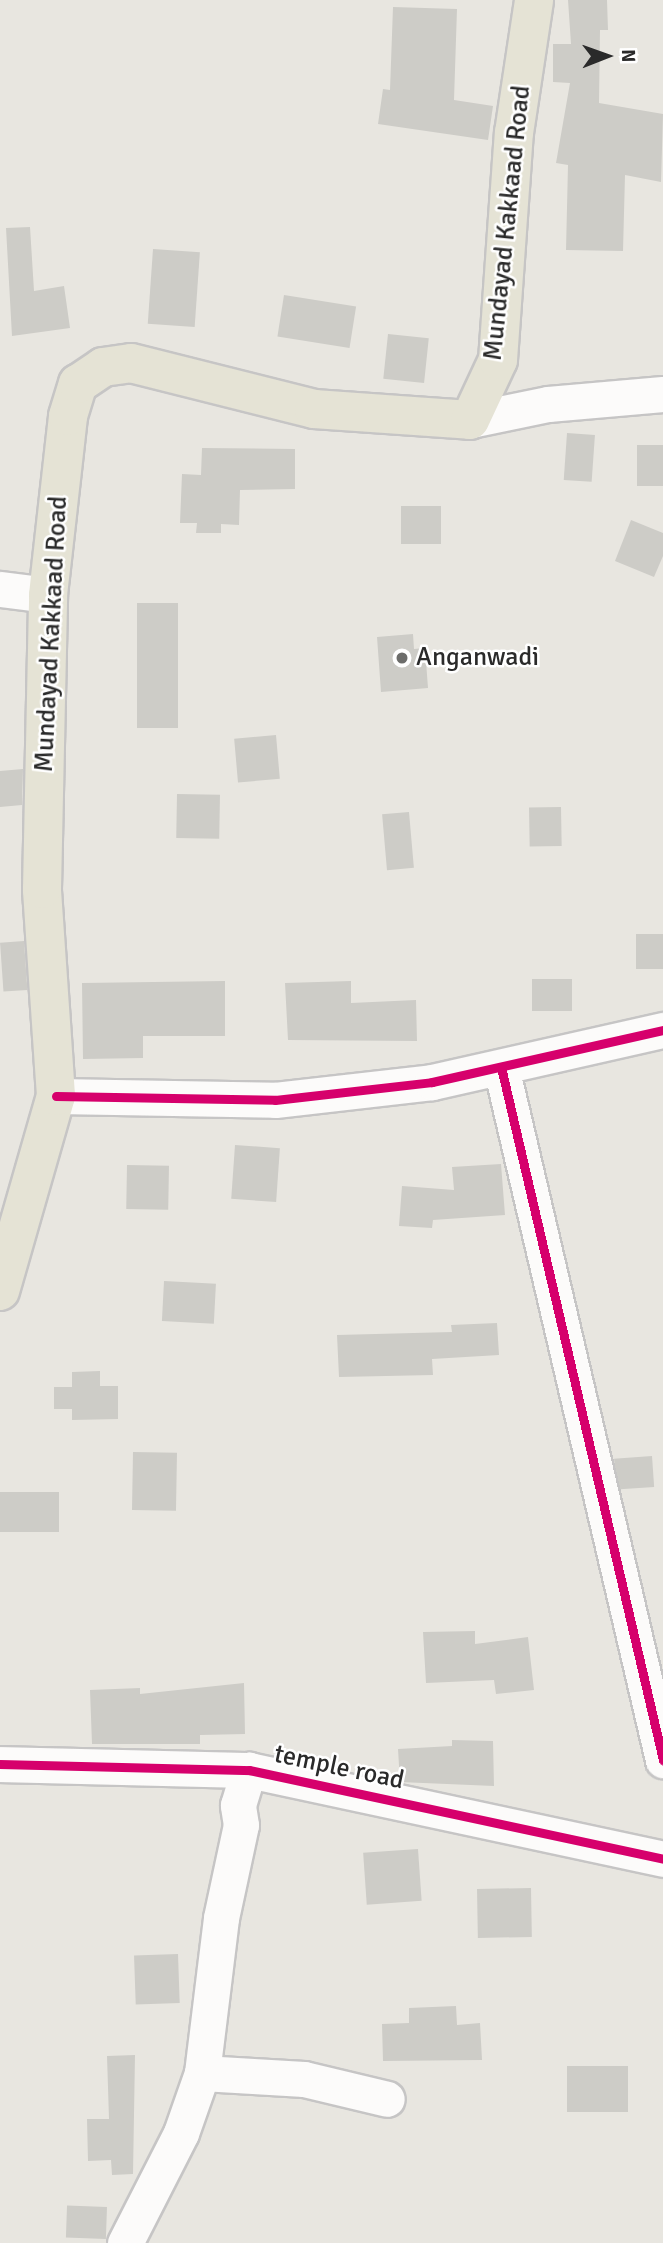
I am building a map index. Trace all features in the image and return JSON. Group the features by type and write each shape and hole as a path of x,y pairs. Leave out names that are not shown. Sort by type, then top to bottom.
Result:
{"main road":[{"name":"Mundayad Kakkaad Road","path":"0,1291 56,1096 42,889 48,595 68,416 78,384 103,367 131,363 314,409 470,421 498,360 513,133 534,0"}],"street":[{"path":"470,421 548,404 663,394"},
{"path":"0,589 48,595"},
{"path":"56,1096 275,1100 432,1082 663,1030"},
{"path":"501,1067 663,1760"},
{"name":"temple road","path":"0,1764 249,1770 663,1859"},
{"path":"125,2243 181,2133 202,2073 220,1918 240,1825 238,1805 249,1770"},
{"path":"202,2073 304,2079 387,2099"}],"building":[{"path":"568,0 607,0 608,30 600,30 599,103 663,114 661,182 625,175 623,251 566,250 568,165 556,163 570,83 553,82 553,44 571,44"},
{"path":"393,7 457,9 454,100 493,106 488,140 378,124 383,89 390,90"},
{"path":"30,227 34,291 64,286 70,328 12,336 6,228"},
{"path":"153,249 200,252 195,327 148,324"},
{"path":"284,295 356,306 350,348 277,336"},
{"path":"388,334 429,338 424,383 383,379"},
{"path":"567,433 595,435 592,482 564,480"},
{"path":"637,445 663,445 663,486 637,486"},
{"path":"202,448 295,449 295,489 240,490 239,525 221,524 221,533 196,533 197,523 180,523 182,474 201,475"},
{"path":"401,506 441,506 441,544 401,544"},
{"path":"631,520 663,533 663,556 654,577 615,561"},
{"path":"137,603 178,603 178,728 137,728"},
{"name":"Anganwadi","path":"413,634 414,649 425,648 428,688 381,692 377,637"},
{"path":"276,735 280,779 238,782 234,739"},
{"path":"23,769 22,805 0,807 0,771"},
{"path":"177,794 220,795 219,839 176,838"},
{"path":"561,807 562,846 530,847 529,808"},
{"path":"409,812 414,868 387,870 382,814"},
{"path":"636,934 663,934 663,969 636,969"},
{"path":"24,941 27,990 3,992 0,943"},
{"path":"532,979 572,979 572,1011 532,1011"},
{"path":"225,981 225,1036 143,1036 143,1058 83,1059 82,983"},
{"path":"351,981 351,1003 416,1000 417,1041 288,1040 285,983"},
{"path":"235,1145 280,1148 276,1202 231,1199"},
{"path":"501,1164 505,1215 433,1220 432,1228 399,1226 402,1186 454,1190 452,1167"},
{"path":"127,1165 169,1166 168,1210 126,1209"},
{"path":"164,1281 216,1284 214,1324 162,1321"},
{"path":"497,1323 499,1355 432,1359 433,1375 339,1377 337,1335 452,1332 451,1325"},
{"path":"100,1371 100,1386 118,1386 118,1419 72,1420 72,1409 54,1409 54,1387 72,1387 72,1372"},
{"path":"133,1452 177,1453 176,1511 132,1510"},
{"path":"652,1456 654,1487 616,1490 614,1459"},
{"path":"0,1492 59,1492 59,1532 0,1532"},
{"path":"475,1631 475,1644 528,1637 534,1690 496,1694 494,1680 426,1683 423,1632"},
{"path":"244,1683 245,1734 200,1735 200,1744 92,1744 90,1690 140,1688 140,1694"},
{"path":"452,1740 493,1741 494,1786 400,1782 398,1749 452,1746"},
{"path":"418,1849 422,1901 367,1905 363,1853"},
{"path":"531,1888 532,1937 478,1938 477,1889"},
{"path":"178,1954 180,2003 136,2005 134,1956"},
{"path":"456,2006 457,2025 480,2023 482,2060 383,2061 382,2024 409,2023 409,2008"},
{"path":"135,2055 133,2174 112,2175 111,2160 88,2161 87,2119 109,2119 107,2056"},
{"path":"567,2066 628,2066 628,2112 567,2112"},
{"path":"67,2206 107,2207 106,2239 66,2238"}],"cycle path":[{"path":"56,1096 275,1100 432,1082 663,1030"},
{"path":"501,1067 663,1760"},
{"path":"0,1764 249,1770 663,1859"}],"place":[{"name":"Anganwadi","path":"402,658"}]}
